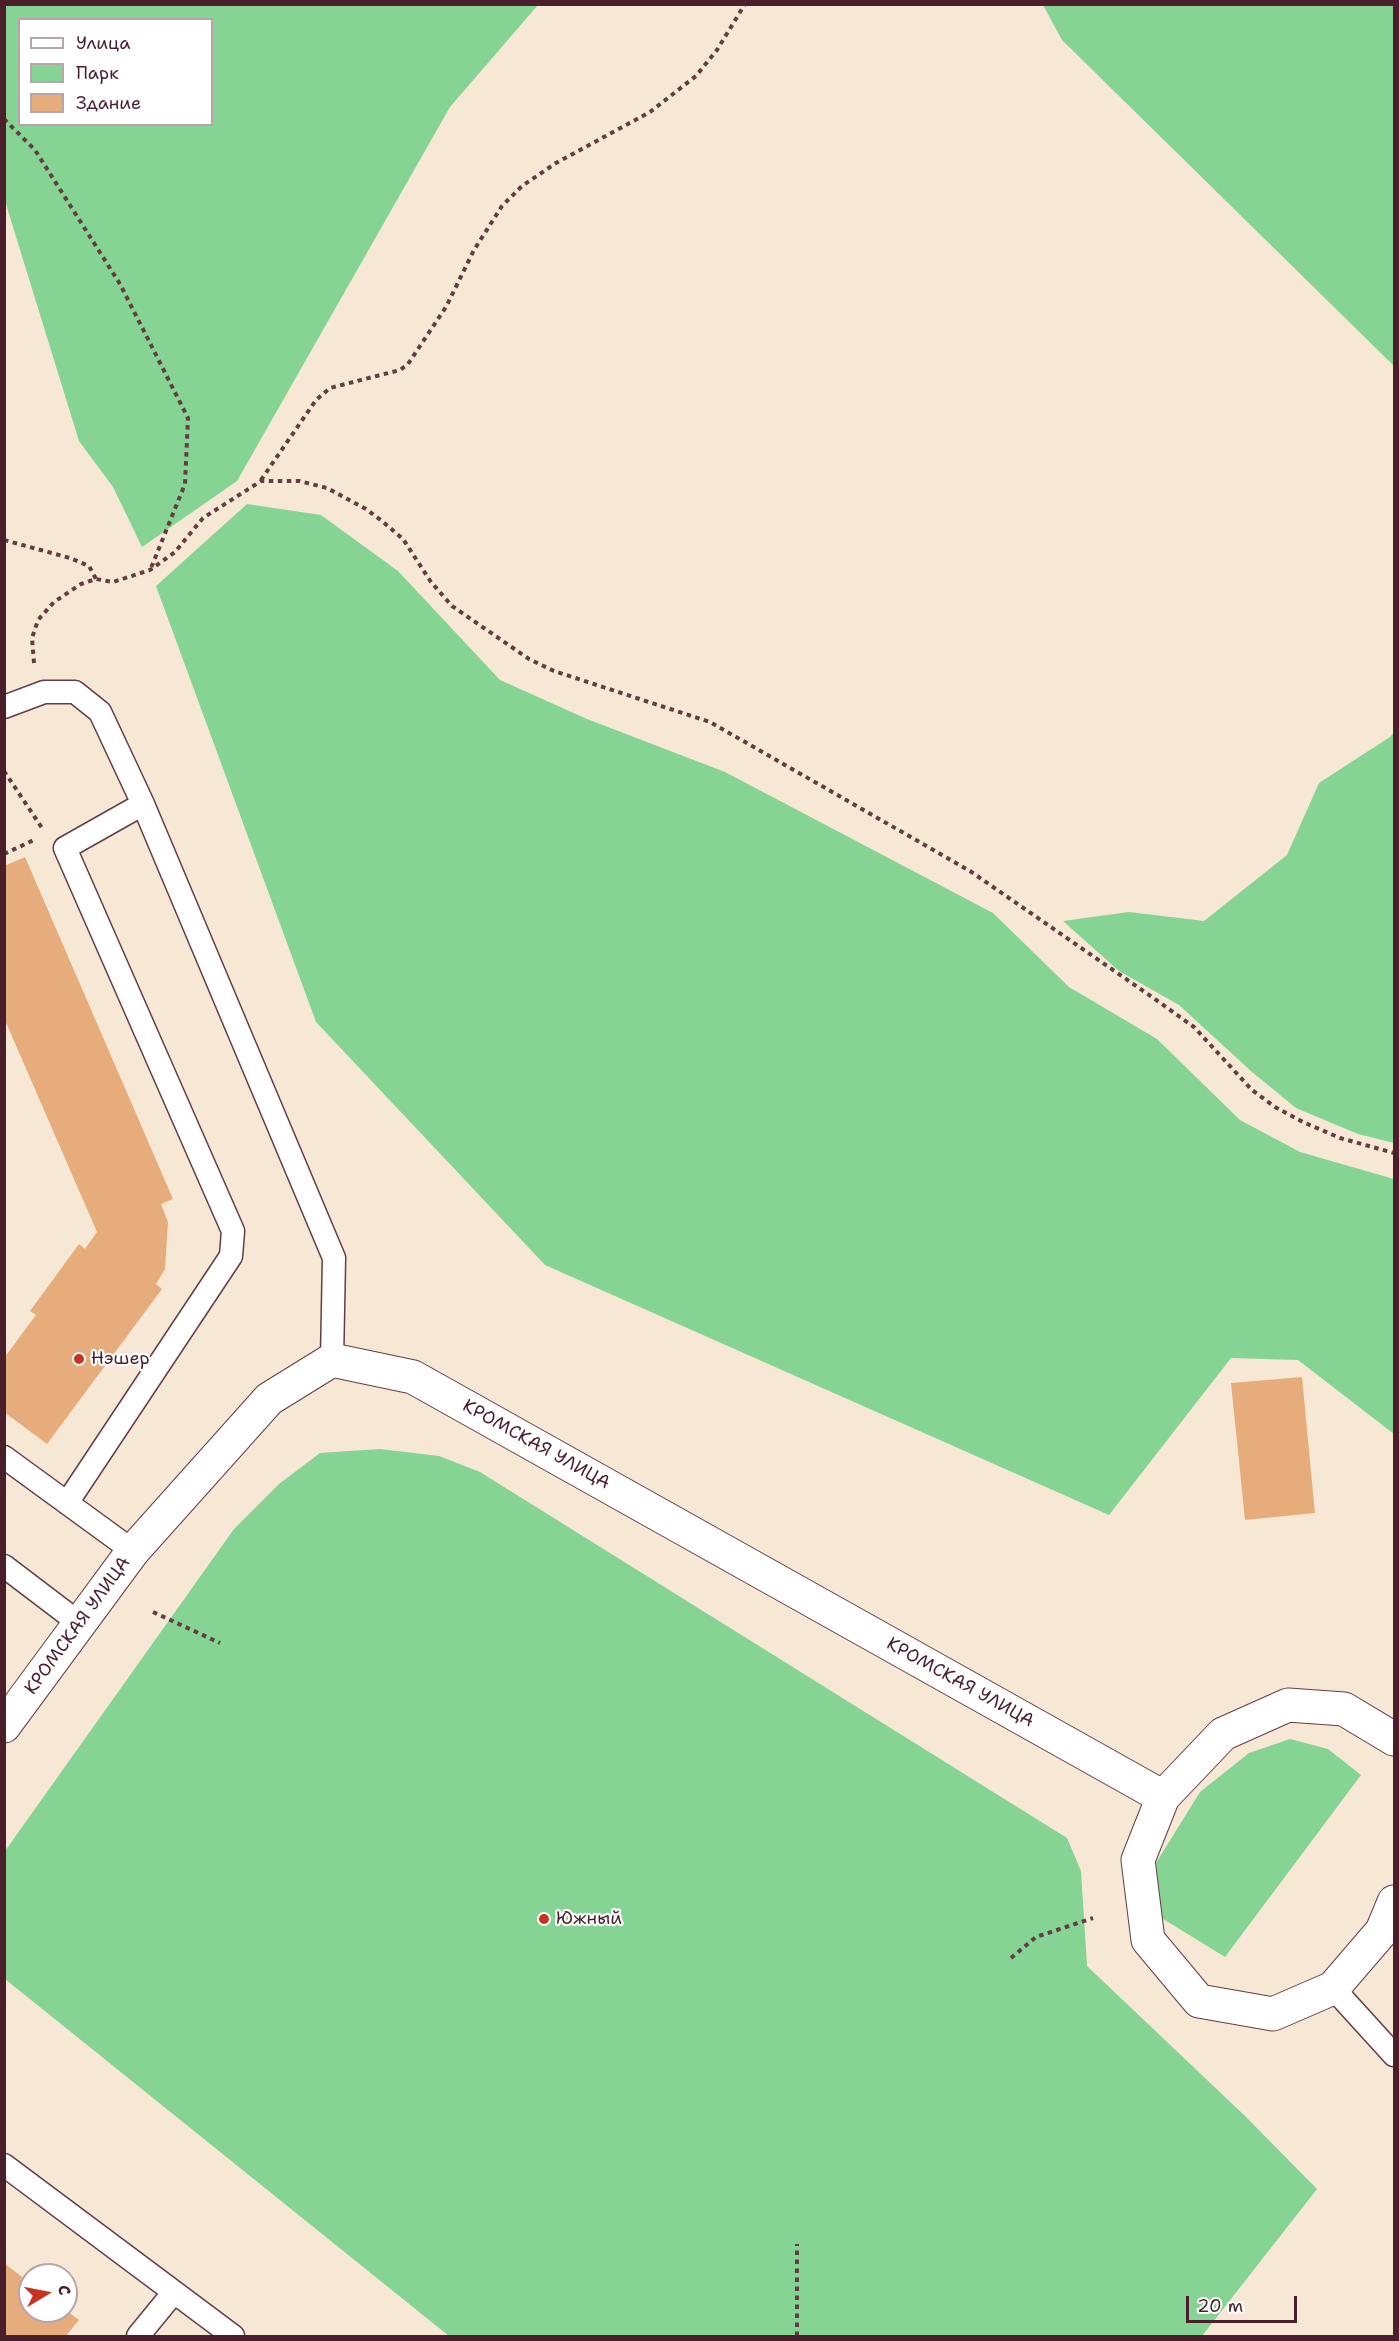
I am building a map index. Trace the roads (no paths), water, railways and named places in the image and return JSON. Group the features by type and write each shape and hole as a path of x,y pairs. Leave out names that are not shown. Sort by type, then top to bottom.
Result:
{"street":[{"name":"КРОМСКАЯ УЛИЦА","path":"4,1726 133,1551 269,1399 332,1360 413,1377 1163,1797"},
{"path":"1395,1739 1344,1709 1288,1705 1223,1734 1163,1797 1138,1860 1148,1940 1198,2001 1273,2014 1333,1988 1382,1931 1395,1902"}],"lane":[{"path":"4,707 45,692 75,692 100,712 143,804 334,1258 332,1360"},
{"path":"67,1503 231,1256 232,1248 233,1231 65,848 143,804"},
{"path":"4,1456 133,1551"},
{"path":"4,1566 79,1623"},
{"path":"1333,1988 1395,2055"},
{"path":"4,2165 233,2337"},
{"path":"138,2337 174,2292"}],"place":[{"name":"Нэшер","path":"79,1359"},
{"name":"Южный","path":"544,1919"}]}
